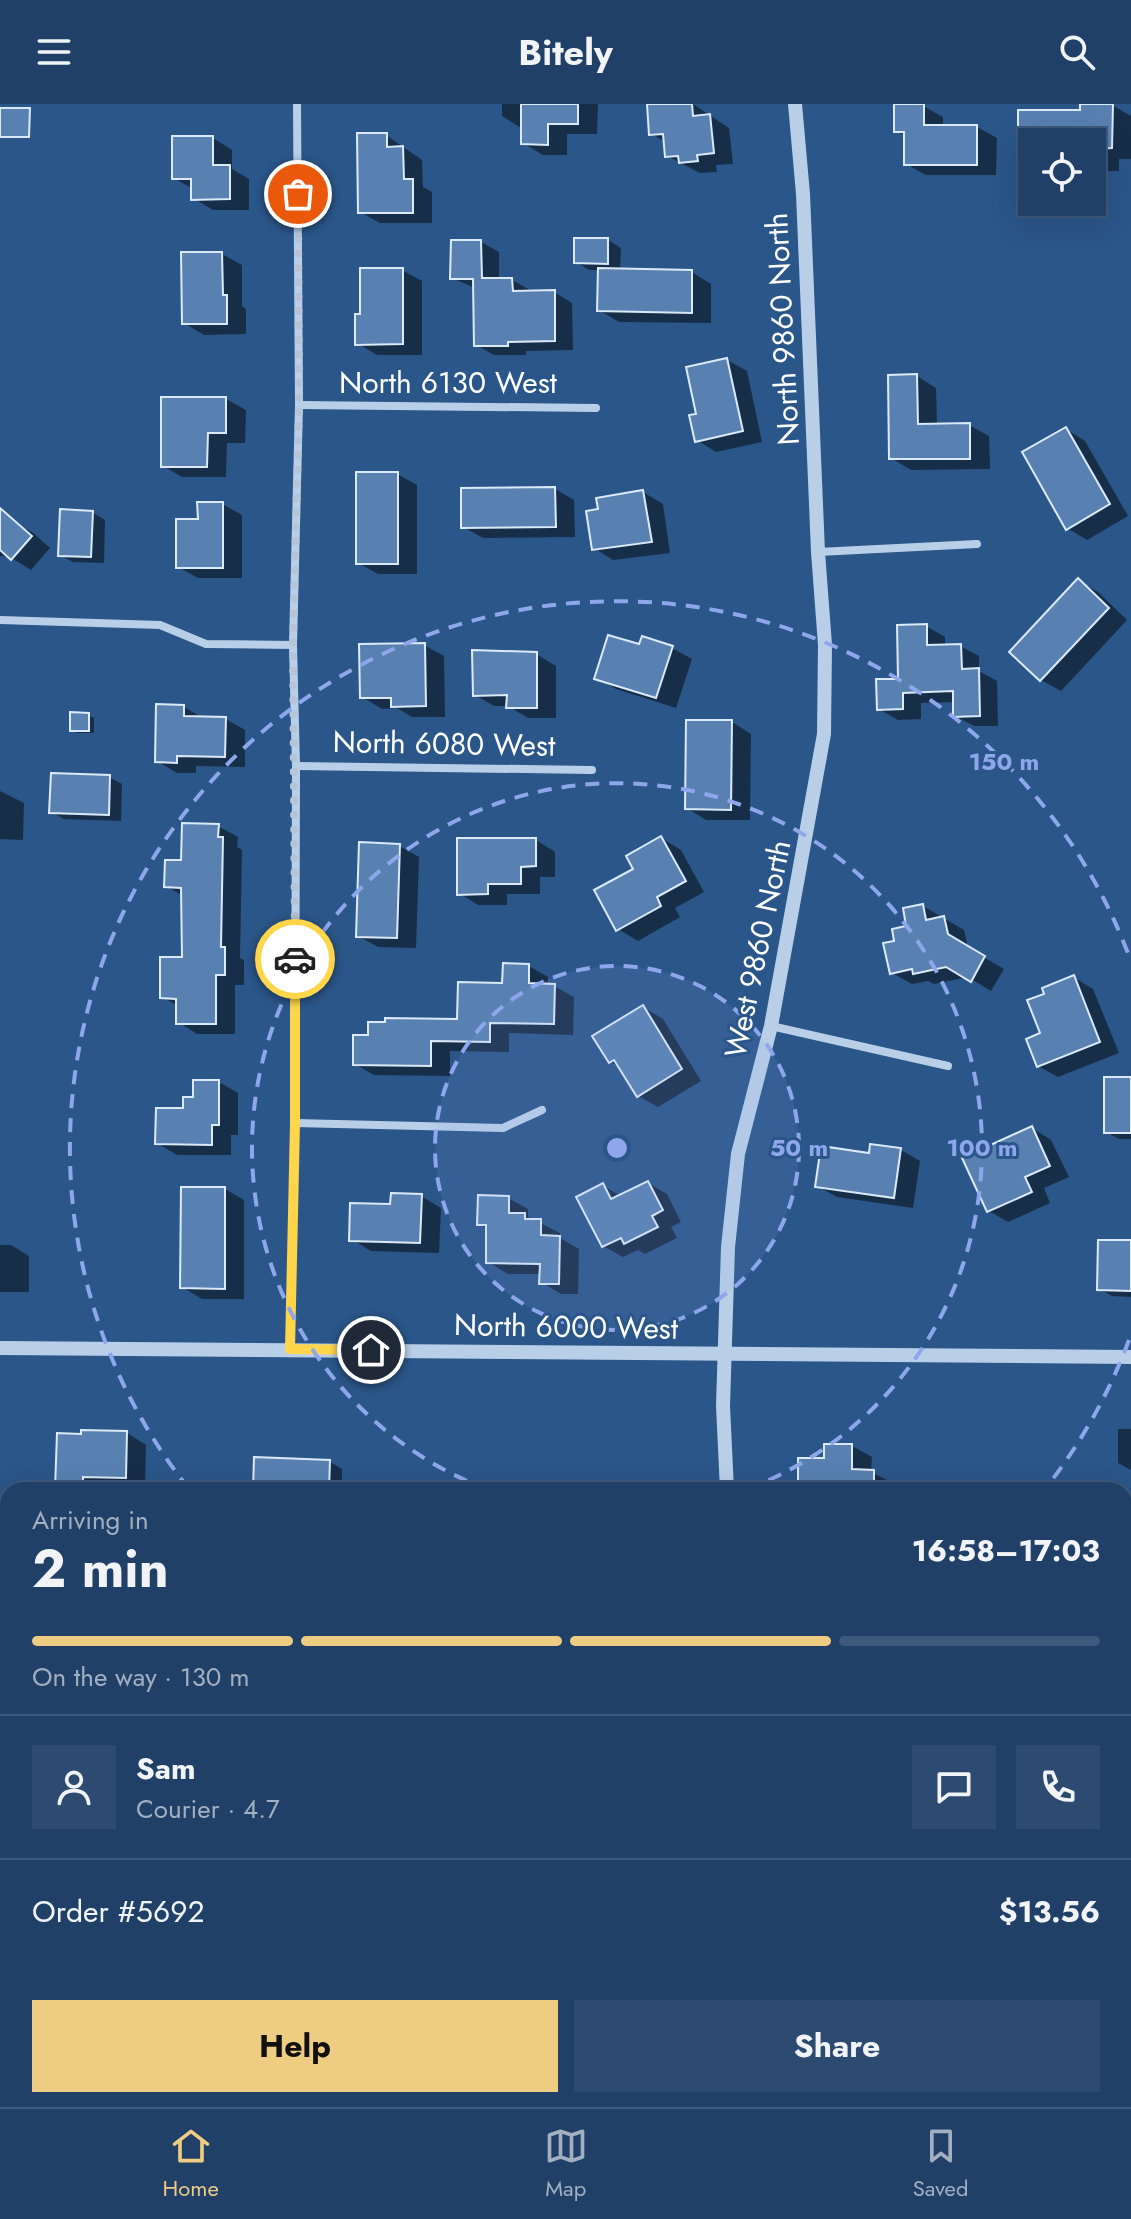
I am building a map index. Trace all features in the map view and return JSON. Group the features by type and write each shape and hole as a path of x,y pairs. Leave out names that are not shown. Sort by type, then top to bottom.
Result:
{"street":[{"path":"290,1349 295,1123 296,766 293,645 299,405 297,104"},
{"name":"North 9860 North","path":"795,104 806,257 818,552"},
{"name":"North 6130 West","path":"299,405 596,408"},
{"path":"818,552 977,544"},
{"name":"West 9860 North","path":"727,1482 723,1406 728,1247 738,1154 771,1026 824,734 825,645 818,552"},
{"path":"0,620 160,625 206,644 293,645"},
{"name":"North 6080 West","path":"296,766 592,770"},
{"path":"771,1026 948,1066"},
{"path":"295,1123 503,1128 542,1110"},
{"name":"North 6000 West","path":"0,1348 1131,1357"}],"building":[{"path":"521,104 578,104 578,124 548,124 548,145 521,144"},
{"path":"647,104 692,104 693,116 710,114 714,153 697,155 698,161 679,163 678,156 665,157 663,134 649,135"},
{"path":"894,104 924,104 924,125 977,125 977,165 904,165 904,132 894,132"},
{"path":"1080,104 1113,104 1112,148 1106,148 1106,128 1018,128 1018,110 1080,110"},
{"path":"0,108 30,108 29,137 0,137"},
{"path":"357,133 387,133 387,147 403,146 404,179 413,179 413,213 358,213"},
{"path":"172,136 213,136 213,165 230,165 230,199 191,200 191,179 172,179"},
{"path":"574,238 608,238 608,264 574,263"},
{"path":"451,240 481,240 482,278 512,278 513,291 555,290 555,341 474,346 473,279 450,279"},
{"path":"181,252 222,252 227,324 182,324"},
{"path":"360,268 403,268 403,344 355,345 355,314 360,314"},
{"path":"598,268 692,270 692,313 597,311"},
{"path":"727,358 743,431 695,442 689,415 696,414 686,367"},
{"path":"917,374 918,424 970,423 970,459 889,459 888,375"},
{"path":"161,397 226,397 226,433 208,433 207,467 161,467"},
{"path":"1066,427 1110,504 1066,530 1022,452"},
{"path":"356,472 398,472 398,564 356,564"},
{"path":"555,487 556,527 461,528 461,488"},
{"path":"643,490 652,542 592,550 586,511 598,509 596,498"},
{"path":"197,502 223,502 223,568 176,568 176,519 198,519"},
{"path":"0,508 32,536 11,560 0,550"},
{"path":"60,509 93,511 91,557 58,556"},
{"path":"1078,578 1109,608 1040,681 1009,652"},
{"path":"927,624 927,645 961,644 962,669 979,668 980,716 953,717 953,691 903,693 903,709 877,710 876,679 898,679 897,625"},
{"path":"608,635 639,644 642,636 673,646 656,698 594,679"},
{"path":"425,643 426,706 391,707 391,698 360,698 359,644"},
{"path":"472,650 537,652 537,708 506,708 507,695 473,696"},
{"path":"156,704 184,705 184,716 226,717 225,757 177,756 177,763 155,762"},
{"path":"70,712 89,713 89,731 70,731"},
{"path":"686,720 732,720 731,810 685,809"},
{"path":"51,773 110,775 109,815 49,813"},
{"path":"182,823 219,824 218,837 223,837 221,947 225,947 225,975 216,975 216,1024 176,1024 176,999 160,998 160,957 182,957 181,888 164,887 165,860 181,860"},
{"path":"661,836 686,881 657,897 661,906 616,931 594,890 633,869 626,856"},
{"path":"457,838 536,838 536,866 521,867 521,884 488,884 488,894 457,895"},
{"path":"359,842 400,844 397,938 356,937"},
{"path":"923,904 926,920 944,916 948,934 985,956 971,982 946,967 913,974 912,969 890,974 883,943 894,941 892,929 906,926 903,908"},
{"path":"503,963 529,964 529,983 555,984 554,1024 490,1023 490,1042 431,1041 431,1066 353,1065 353,1035 368,1035 368,1022 385,1022 385,1018 457,1019 458,982 502,983"},
{"path":"1074,975 1100,1042 1037,1067 1026,1039 1040,1033 1027,1000 1044,994 1042,988"},
{"path":"643,1005 682,1069 637,1097 614,1060 609,1063 592,1036"},
{"path":"1104,1077 1131,1077 1131,1133 1104,1133"},
{"path":"193,1080 219,1080 219,1125 212,1125 212,1145 155,1144 156,1108 183,1108 183,1097 193,1097"},
{"path":"1032,1126 1050,1166 1025,1177 1032,1192 987,1212 962,1158"},
{"path":"870,1144 901,1148 894,1198 815,1187 821,1146 869,1153"},
{"path":"648,1181 663,1210 652,1216 658,1227 624,1244 621,1238 602,1247 576,1197 603,1183 611,1199"},
{"path":"181,1187 225,1187 225,1289 180,1288"},
{"path":"391,1193 422,1194 420,1243 349,1241 350,1203 390,1204"},
{"path":"478,1195 509,1196 509,1213 525,1213 525,1219 541,1219 541,1235 560,1236 559,1284 539,1284 540,1264 486,1263 486,1225 477,1225"},
{"path":"1098,1240 1131,1240 1131,1291 1097,1290"},
{"path":"81,1430 127,1431 126,1478 83,1477 83,1482 55,1482 57,1433 81,1434"},
{"path":"824,1444 852,1444 852,1469 874,1470 874,1482 798,1482 798,1458 824,1458"},
{"path":"254,1457 330,1460 329,1482 253,1482"}],"way so far":[{"path":"295,959 293,645 299,405 298,194"}],"route":[{"path":"295,959 290,1349 371,1350"}]}
